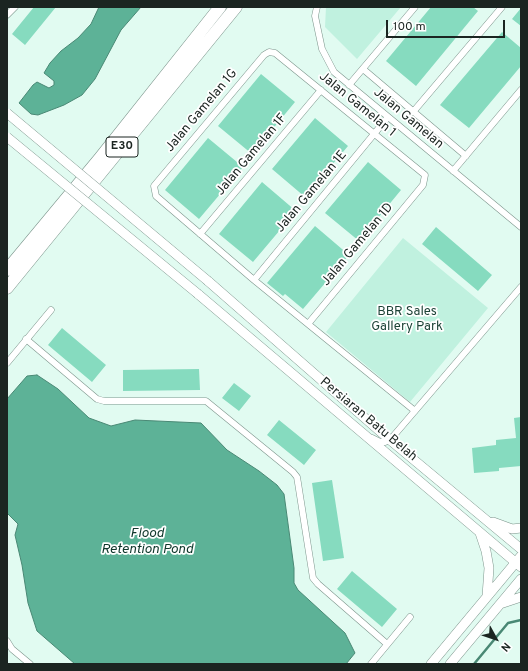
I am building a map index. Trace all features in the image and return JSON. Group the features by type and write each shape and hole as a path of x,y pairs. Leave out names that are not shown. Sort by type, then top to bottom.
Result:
{"highway":[{"name":"E30","path":"7,270 100,158 220,7"},
{"name":"E30","path":"7,288 236,7"}],"street":[{"path":"7,15 14,7"},
{"name":"Jalan Gamelan","path":"317,7 315,16 322,49 334,72 521,227"},
{"path":"350,85 415,7"},
{"path":"413,112 502,7"},
{"name":"Jalan Gamelan 1","path":"269,52 275,53 425,175 424,180"},
{"name":"Jalan Gamelan 1G","path":"200,234 156,196 154,186 264,55 269,52"},
{"path":"363,69 466,156"},
{"name":"Jalan Gamelan 1F","path":"200,234 321,90"},
{"path":"453,171 521,90"},
{"name":"Persiaran Batu Belah","path":"7,113 208,281 390,440 521,549"},
{"name":"Jalan Gamelan 1E","path":"254,280 388,117"},
{"name":"Persiaran Batu Belah","path":"7,137 198,294 479,531 519,562"},
{"name":"Jalan Gamelan 1D","path":"308,324 422,185 424,180"},
{"path":"200,234 415,411"},
{"path":"360,431 380,442 390,440 521,287"},
{"path":"7,363 51,310"},
{"path":"26,339 97,399 206,401 293,472 297,477 313,578 387,644"},
{"path":"486,520 512,529 521,528"},
{"path":"479,531 486,551 489,568 488,596"},
{"path":"431,664 488,596 519,562"},
{"path":"450,664 521,579"},
{"path":"500,604 521,597"},
{"path":"371,664 410,617"},
{"path":"7,642 12,649 30,664"}],"green space":[{"path":"326,7 401,7 357,59 325,27"},
{"name":"BBR Sales Gallery Park","path":"403,238 488,308 410,402 326,332"}],"water":[{"path":"99,7 141,7 121,30 95,79 82,95 64,105 38,115 31,114 19,103 37,82 49,88 54,85 54,81 44,73 50,63 61,51 78,38 91,24"},
{"name":"Flood Retention Pond","path":"37,375 58,389 89,418 111,426 135,420 201,423 227,450 277,485 284,494 294,568 294,583 298,590 345,633 355,653 346,664 75,664 37,631 28,603 22,565 15,535 18,524 7,513 7,399 27,376"}],"building":[{"path":"34,7 56,7 25,45 12,34"},
{"path":"431,7 473,7 478,11 416,86 386,61"},
{"path":"521,8 521,26 512,19"},
{"path":"502,32 521,48 521,66 469,128 440,105"},
{"path":"261,74 295,102 252,154 218,126"},
{"path":"315,118 348,146 305,197 272,169"},
{"path":"208,138 243,167 199,219 165,190"},
{"path":"368,162 401,190 359,241 325,213"},
{"path":"262,182 296,211 253,262 219,234"},
{"path":"315,226 349,255 303,309 285,294 283,296 267,283"},
{"path":"436,227 492,275 478,291 422,244"},
{"path":"62,328 106,365 92,382 48,345"},
{"path":"199,369 200,390 123,391 123,370"},
{"path":"234,383 251,396 239,411 222,398"},
{"path":"521,417 521,466 499,468 499,471 474,473 472,448 496,445 496,440 516,438 514,418"},
{"path":"279,420 316,450 304,465 267,435"},
{"path":"332,480 344,558 323,561 312,483"},
{"path":"352,571 397,609 382,627 337,589"}],"waterway":[{"path":"474,664 508,623 521,620"}]}
